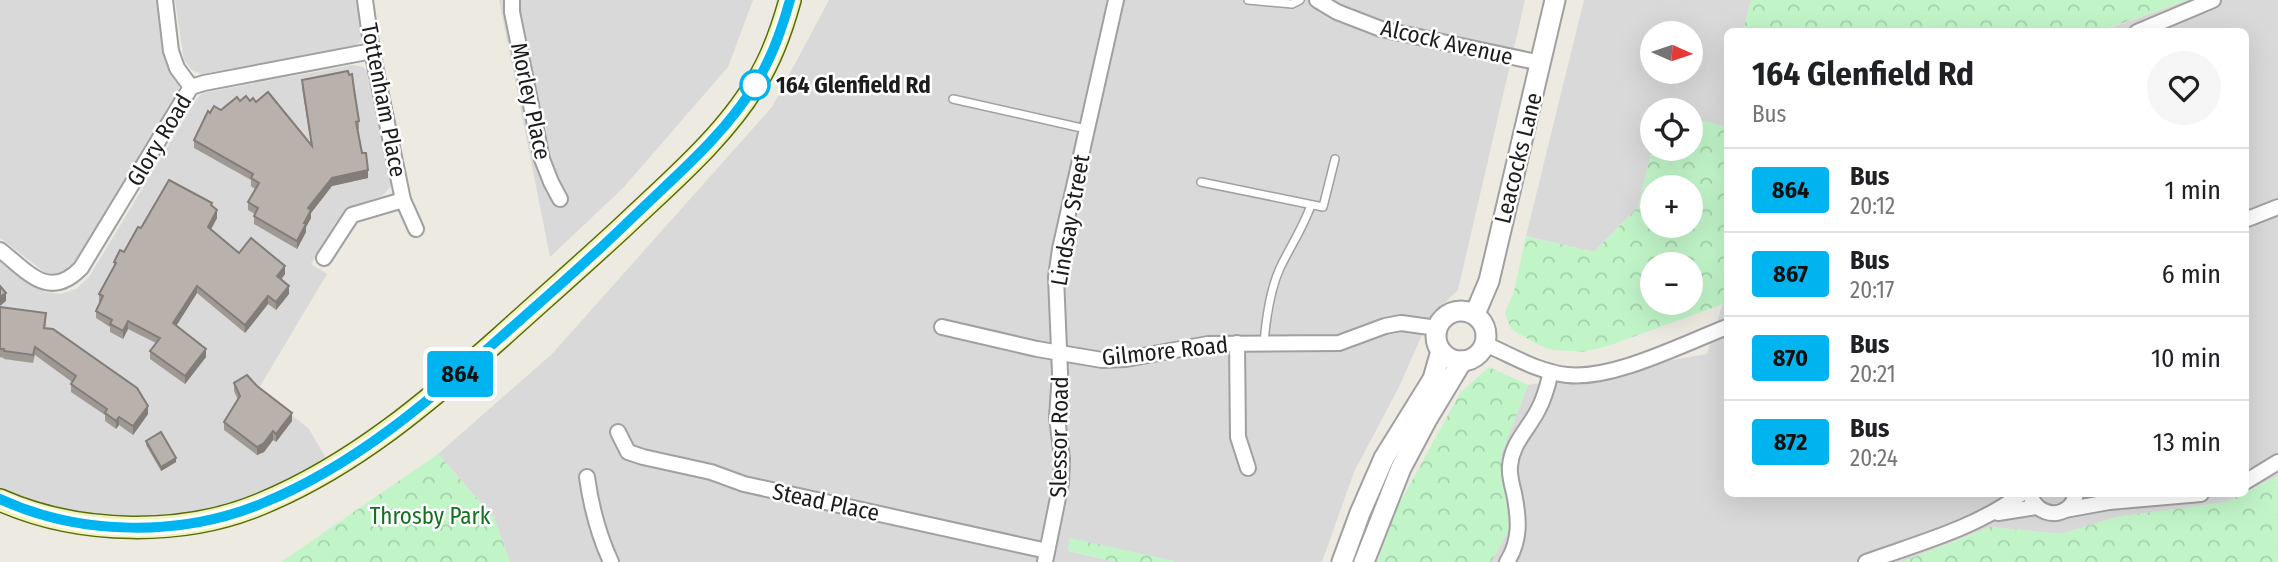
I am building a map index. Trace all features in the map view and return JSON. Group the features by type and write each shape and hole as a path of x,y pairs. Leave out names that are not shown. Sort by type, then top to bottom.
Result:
{"main road":[{"path":"0,500 36,514 99,526 134,527 186,523 262,504 373,442 443,388 588,260 674,179 728,120 756,84 774,48 790,0"}],"street":[{"path":"165,0 171,51 177,68 191,87"},
{"name":"Tottenham Place","path":"365,0 372,51 403,200 416,229"},
{"name":"Morley Place","path":"512,0 512,12 542,159 561,199"},
{"name":"Lindsay Street","path":"1060,353 1056,276 1060,249 1116,0"},
{"name":"Alcock Avenue","path":"1317,0 1337,12 1381,29 1541,63"},
{"name":"Leacocks Lane","path":"1475,314 1489,281 1555,0"},
{"path":"2146,28 2213,0"},
{"name":"Glory Road","path":"0,250 34,276 51,284 70,279 80,268 191,87 372,51"},
{"name":"Tottenham Place","path":"324,258 352,215 403,200"},
{"path":"2249,218 2278,207"},
{"path":"1364,562 1401,468 1427,419 1462,361 1479,354 1485,344 1486,329 1475,314 1463,310 1451,313 1437,328 1441,351 1462,361"},
{"name":"Gilmore Road","path":"942,327 1102,360 1126,359 1208,344 1339,343 1401,323 1437,328"},
{"path":"1485,344 1551,372 1587,375 1609,371 1724,328"},
{"path":"1237,343 1238,437 1248,468"},
{"path":"1342,562 1384,458 1433,379 1441,351"},
{"name":"Slessor Road","path":"1046,556 1061,483 1062,459 1057,416 1060,353"},
{"path":"1507,562 1517,541 1518,528 1510,469 1512,456 1522,432 1539,409 1551,372"},
{"name":"Stead Place","path":"618,432 628,452 643,457 712,472 744,484 1046,556"},
{"path":"2249,480 2278,462"},
{"path":"587,477 603,546 611,562"},
{"path":"1990,514 2016,497"},
{"path":"2065,510 2075,497"},
{"path":"1866,562 2033,500 2050,513 2129,497"}],"lane":[{"path":"1248,0 1292,4 1300,0"},
{"name":"Lindsay Street","path":"953,99 1086,129"},
{"path":"1201,182 1323,207 1335,159"},
{"path":"1264,343 1266,322 1279,270 1295,243 1311,205"}],"shaded area":[{"path":"0,0 158,0 166,62 179,85 178,95 73,269 54,277 0,238"},
{"path":"175,0 359,0 363,35 359,43 350,48 201,74 192,70 184,60"},
{"path":"499,0 753,0 728,67 623,188 550,257"},
{"path":"829,0 1525,0 1458,290 1429,319 1399,387 1354,472 1322,562 1178,562 1070,539 1068,551 1116,562 510,562 494,518 438,454 552,354 772,107"},
{"path":"1584,0 1751,0 1744,28 1724,28 1724,126 1703,121 1703,98 1640,98 1640,161 1649,161 1646,175 1640,175 1638,207 1594,252 1526,236"},
{"path":"2187,0 2278,0 2278,476 2249,490 2249,28 2111,28"},
{"path":"353,65 363,67 371,75 393,181 382,196 350,207 337,221 311,264 327,274 259,388 309,429 326,458 272,488 231,503 180,514 141,517 89,515 51,507 0,488 0,259 45,292 60,294 76,289 89,277 202,93"},
{"path":"1724,300 1724,497 2237,497 2226,502 2116,517 2061,534 1990,527 1902,562 1491,562 1509,529 1501,455 1528,385 1707,354"}],"green space":[{"path":"1751,0 2187,0 2108,28 1744,28"},
{"path":"1703,121 1724,126 1723,304 1703,311 1703,252 1640,252 1640,315 1693,315 1608,346 1582,352 1553,350 1540,346 1511,329 1505,313 1514,291 1526,236 1594,252 1638,207 1640,199 1640,238 1703,238 1703,175 1646,175 1649,161 1703,161"},
{"path":"1489,367 1528,385 1501,455 1509,529 1491,562 1377,562 1397,508 1460,393"},
{"name":"Throsby Park","path":"438,454 494,518 510,562 281,562"},
{"path":"2278,476 2278,562 1902,562 1990,527 2061,534 2116,517 2249,497 2249,490"},
{"path":"1070,538 1178,562 1116,562 1068,551"}],"building":[{"path":"348,71 349,75 352,74 359,121 356,122 362,153 366,153 368,170 332,178 308,208 311,210 297,241 254,216 258,208 248,202 259,183 251,178 253,174 194,140 208,111 210,113 214,106 221,110 237,97 240,101 246,96 250,101 253,98 256,102 268,92 312,146 302,80"},
{"path":"169,180 212,203 217,210 208,227 239,253 251,238 285,266 277,276 289,286 276,302 268,296 245,325 197,286 173,323 206,349 185,376 150,351 160,338 128,321 123,331 110,324 112,320 96,311 103,296 99,294 120,250 124,252 138,227 141,228"},
{"path":"0,286 6,293 0,297"},
{"path":"0,307 46,313 44,328 53,329 137,388 148,406 133,426 119,417 116,421 105,413 107,409 71,384 76,376 35,347 33,355 0,349"},
{"path":"247,375 292,413 276,434 273,431 264,443 257,447 224,422 240,396 234,383"},
{"path":"161,432 176,458 161,467 146,441"}],"bus line":[{"name":"864","path":"0,499 36,514 99,526 134,527 186,523 262,504 373,442 443,388 588,260 674,179 728,120 756,84 774,48 790,0"}],"place":[{"name":"164 Glenfield Rd","path":"755,85"}]}
